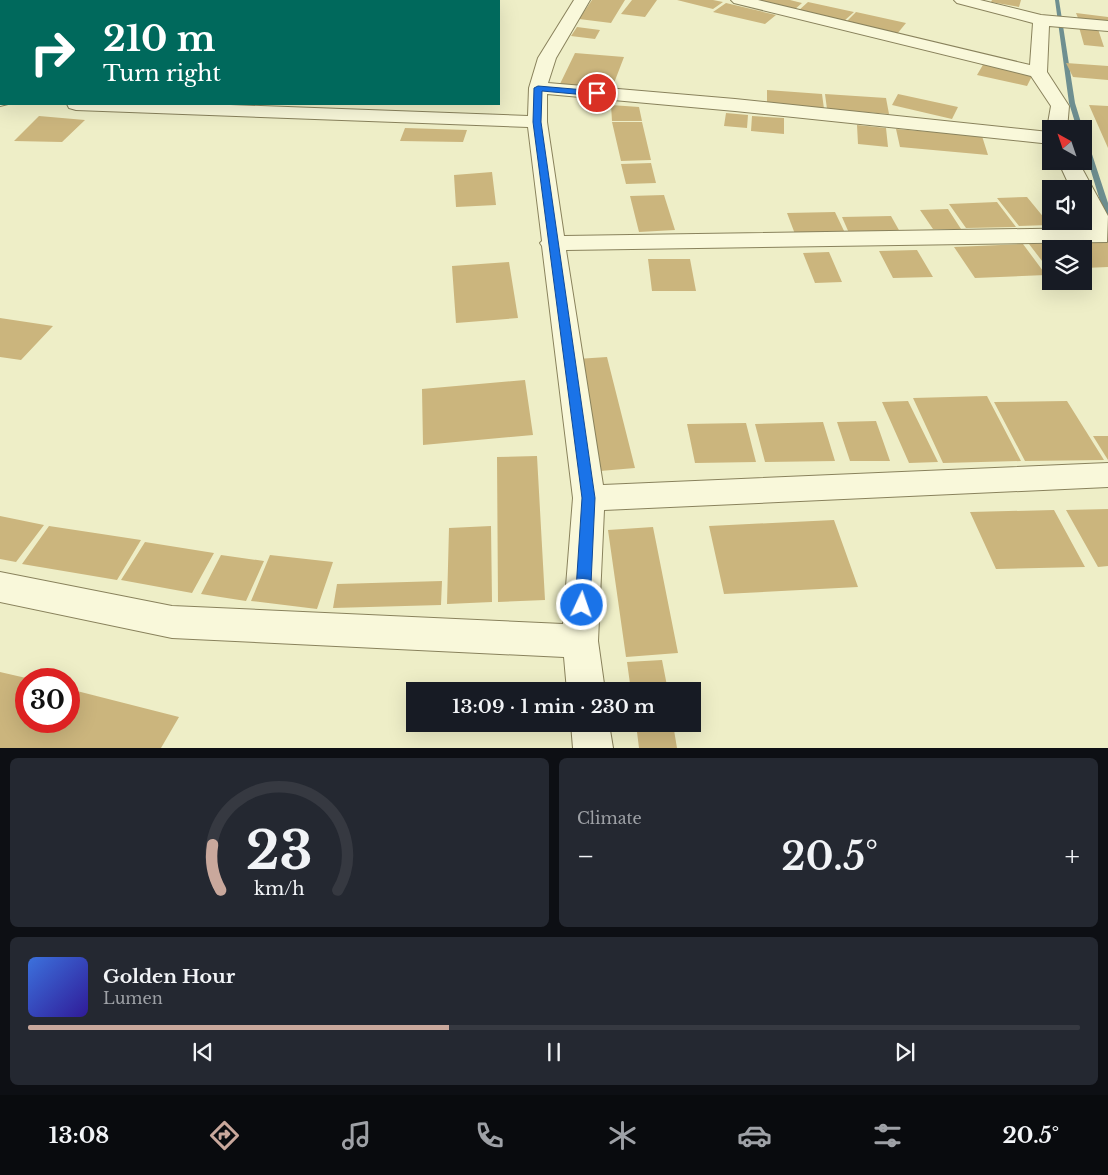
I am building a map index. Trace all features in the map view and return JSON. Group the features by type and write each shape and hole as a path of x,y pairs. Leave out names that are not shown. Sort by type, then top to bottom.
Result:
{"street":[{"path":"582,0 547,58 538,88 537,122 552,243 589,498 580,641 585,682"},
{"path":"739,0 1038,72"},
{"path":"962,0 1108,26"},
{"path":"1036,12 1038,72 1060,106 1058,120"},
{"path":"538,88 735,104 1042,137"},
{"path":"100,105 537,122"},
{"path":"552,243 1107,235 1092,207"},
{"path":"589,498 1108,475"},
{"path":"0,587 172,622 580,641"},
{"path":"591,732 593,748"}],"building":[{"path":"592,0 625,0 611,23 579,19"},
{"path":"632,0 657,0 645,17 621,14"},
{"path":"677,0 713,0 723,2 713,9"},
{"path":"755,0 790,0 802,3 794,10"},
{"path":"992,0 1021,0 1019,7 991,2"},
{"path":"808,2 854,12 844,21 798,11"},
{"path":"726,3 776,15 765,24 713,12"},
{"path":"856,12 906,23 897,34 846,22"},
{"path":"1076,13 1108,17 1108,21 1078,18"},
{"path":"577,27 600,30 595,39 571,36"},
{"path":"1079,27 1098,29 1104,47 1084,45"},
{"path":"575,53 624,57 611,91 559,86"},
{"path":"984,63 1033,74 1027,86 977,75"},
{"path":"1066,63 1108,66 1108,80 1073,77"},
{"path":"767,90 822,94 824,109 767,105"},
{"path":"825,94 886,98 889,114 827,109"},
{"path":"898,94 958,107 952,119 892,105"},
{"path":"611,105 639,107 642,121 612,121"},
{"path":"1089,105 1108,106 1108,148"},
{"path":"726,113 748,115 747,128 724,126"},
{"path":"39,116 85,120 62,142 14,141"},
{"path":"752,116 784,118 784,134 751,131"},
{"path":"612,122 642,122 651,160 621,161"},
{"path":"857,125 886,128 888,147 858,144"},
{"path":"405,128 467,130 463,142 400,141"},
{"path":"896,129 982,136 988,155 900,147"},
{"path":"651,163 656,183 626,184 621,164"},
{"path":"492,172 496,205 456,207 454,175"},
{"path":"664,195 675,230 639,232 630,196"},
{"path":"1027,197 1042,215 1042,225 1019,226 997,198"},
{"path":"997,202 1016,227 966,228 949,204"},
{"path":"948,209 961,229 933,229 920,210"},
{"path":"835,212 845,233 795,234 787,213"},
{"path":"891,216 900,232 849,233 842,217"},
{"path":"1108,241 1108,267 1092,268 1092,242"},
{"path":"1023,244 1042,270 1042,275 975,278 954,247"},
{"path":"1029,244 1042,244 1042,261"},
{"path":"917,250 933,277 893,278 879,251"},
{"path":"829,252 842,282 815,283 803,253"},
{"path":"648,259 690,259 696,291 652,291"},
{"path":"509,262 518,318 456,323 452,266"},
{"path":"0,318 53,326 21,360 0,357"},
{"path":"607,357 635,468 600,471 577,359"},
{"path":"525,380 533,435 423,445 422,389"},
{"path":"987,396 1021,461 943,463 913,398"},
{"path":"908,401 938,462 909,463 882,402"},
{"path":"1067,401 1104,460 1025,461 994,402"},
{"path":"876,421 890,461 850,461 837,422"},
{"path":"823,422 835,461 765,462 755,424"},
{"path":"746,423 756,462 695,463 687,424"},
{"path":"1093,436 1108,436 1108,460"},
{"path":"537,456 545,600 498,602 497,457"},
{"path":"1108,509 1108,566 1098,567 1066,510"},
{"path":"1054,510 1085,567 996,569 970,512"},
{"path":"0,516 44,525 16,562 0,559"},
{"path":"834,520 858,587 724,594 709,526"},
{"path":"49,526 141,540 117,580 22,564"},
{"path":"491,526 492,602 447,604 449,528"},
{"path":"653,527 678,653 626,657 608,530"},
{"path":"145,542 214,553 192,593 121,580"},
{"path":"221,555 264,561 246,601 201,594"},
{"path":"270,555 333,562 317,609 251,601"},
{"path":"442,581 441,605 333,608 337,584"},
{"path":"662,660 666,682 630,682 627,662"},
{"path":"0,672 15,675 15,733 80,733 80,692 179,717 161,748 0,748"},
{"path":"637,732 674,732 677,748 639,748"}],"waterway":[{"path":"1057,0 1072,103 1077,120"},
{"path":"1092,164 1108,214"}],"route":[{"path":"582,605 589,498 552,243 537,122 538,88 597,93"}]}
